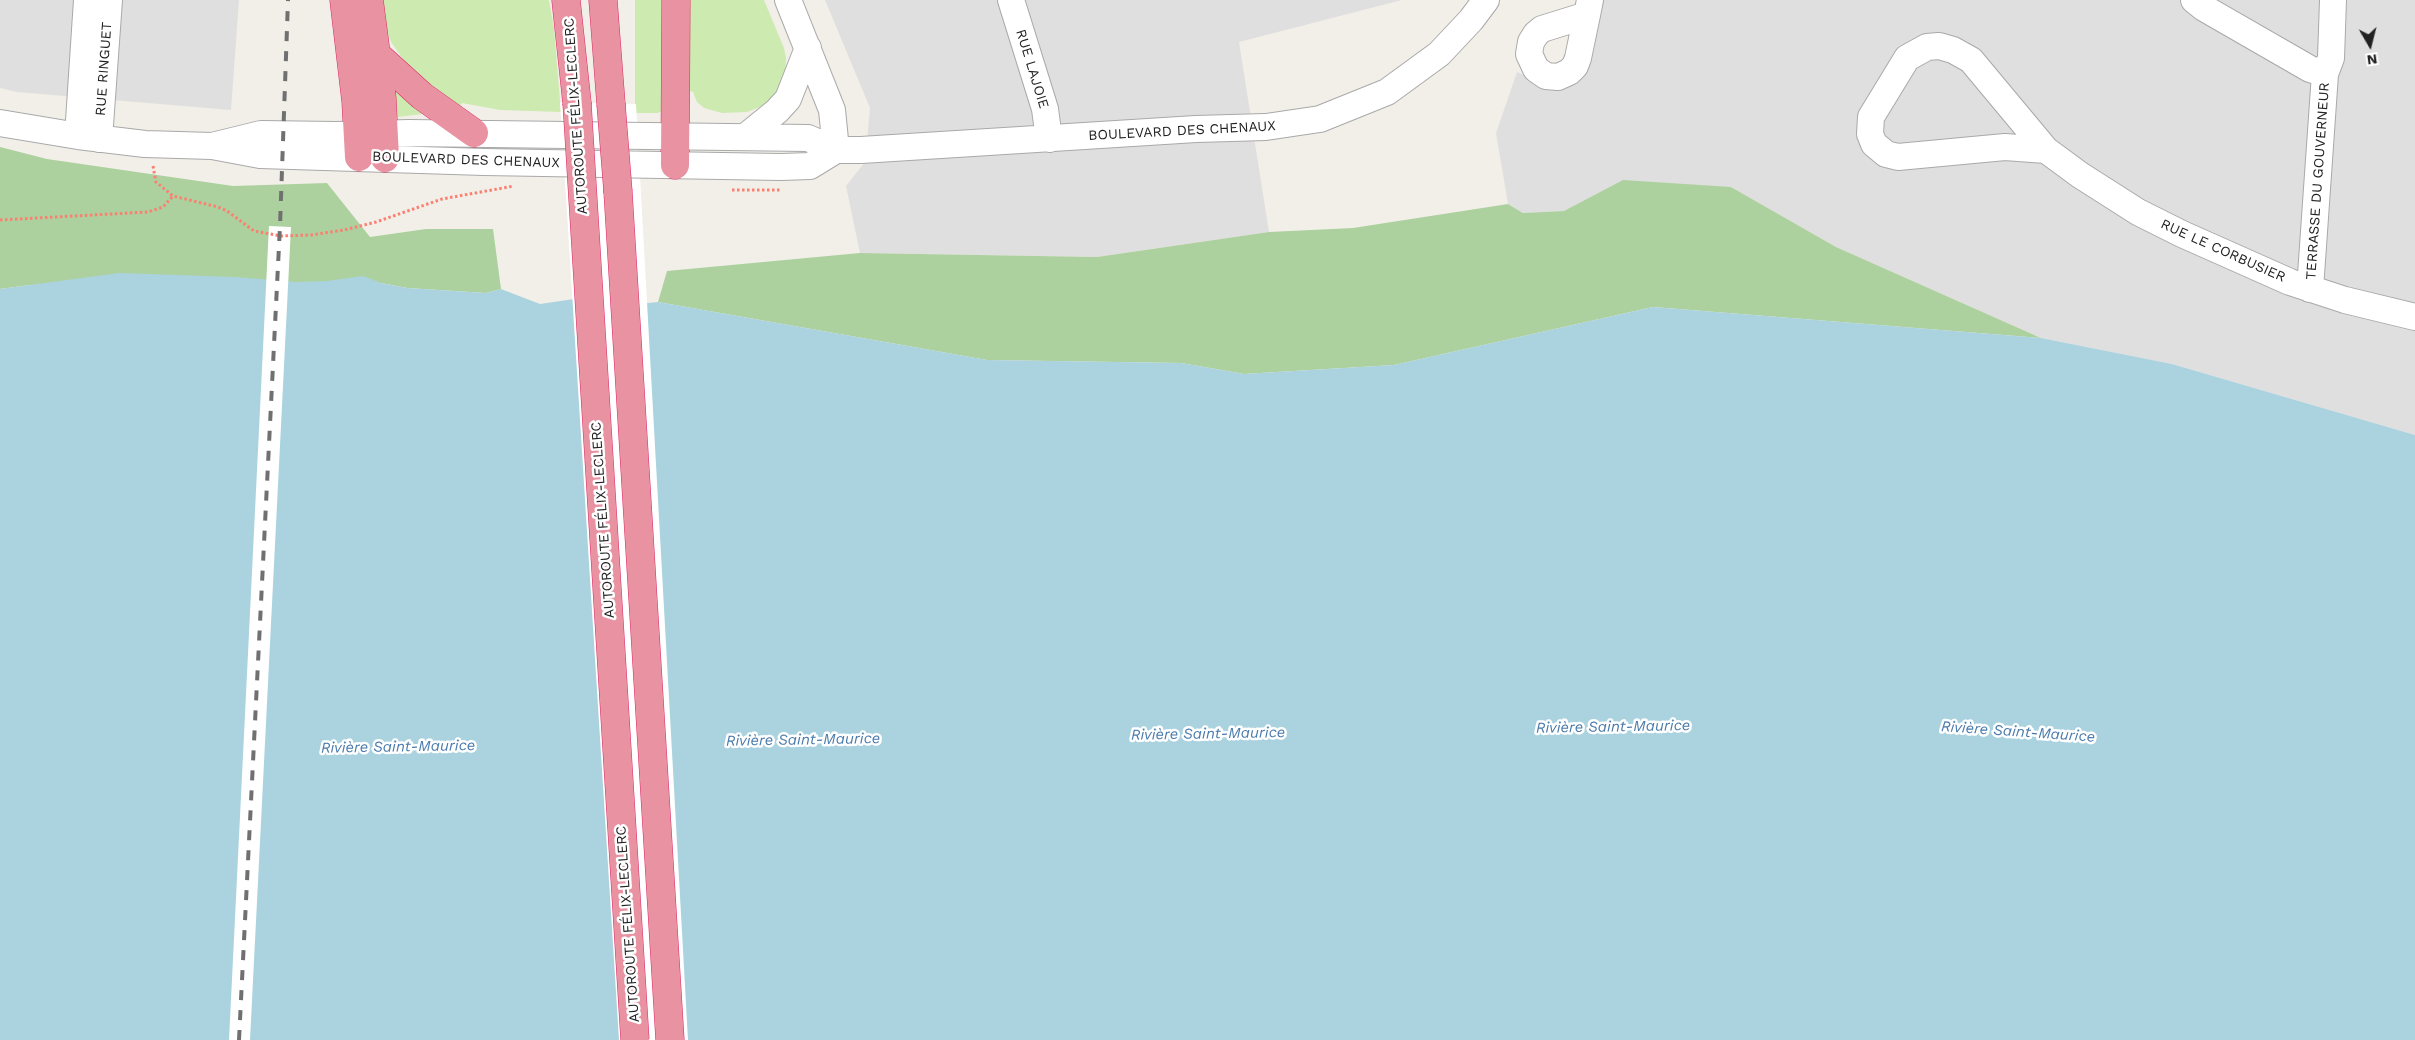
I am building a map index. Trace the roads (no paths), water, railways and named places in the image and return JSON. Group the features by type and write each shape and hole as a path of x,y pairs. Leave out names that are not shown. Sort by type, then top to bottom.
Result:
{"highway":[{"path":"344,0 372,146"},
{"path":"369,0 378,56 372,146"},
{"name":"AUTOROUTE FÉLIX-LECLERC","path":"566,0 577,103 635,1040"},
{"path":"603,0 612,104 670,1040"},
{"path":"675,165 676,0"},
{"path":"378,56 422,96 474,133"}],"street":[{"name":"RUE RINGUET","path":"87,0 89,138"},
{"name":"RUE RINGUET","path":"89,138 109,0"},
{"path":"788,0 832,110 836,150"},
{"name":"RUE LAJOIE","path":"1011,0 1044,109 1049,139"},
{"name":"BOULEVARD DES CHENAUX","path":"372,146 474,133 808,138 836,150 1196,129 1266,127 1331,115 1387,92 1415,73 1451,42 1486,0"},
{"name":"TERRASSE DU GOUVERNEUR","path":"2194,0 2204,8 2302,64 2325,74"},
{"name":"TERRASSE DU GOUVERNEUR","path":"2310,289 2325,74 2331,58 2333,0"},
{"name":"RUE LE CORBUSIER","path":"2046,150 2005,147 1898,157 1886,154 1874,144 1870,134 1871,117 1907,58 1927,47 1940,46 1960,52 1971,60 2046,150 2116,199 2153,219 2310,289 2358,304 2415,317"},
{"path":"745,137 777,111 788,99 808,48"},
{"name":"BOULEVARD DES CHENAUX","path":"0,123 89,138 156,144 212,146 261,134 372,146 675,165 810,166 836,150"}],"water":[{"name":"Rivière Saint-Maurice","path":"119,273 235,277 296,282 327,281 363,276 381,283 407,288 486,293 501,289 540,304 574,299 628,305 658,302 987,360 1181,363 1244,374 1394,365 1653,307 2041,338 2172,364 2415,435 2415,1040 0,1040 0,289"}],"railway":[{"path":"239,1040 280,226 288,0"}]}
